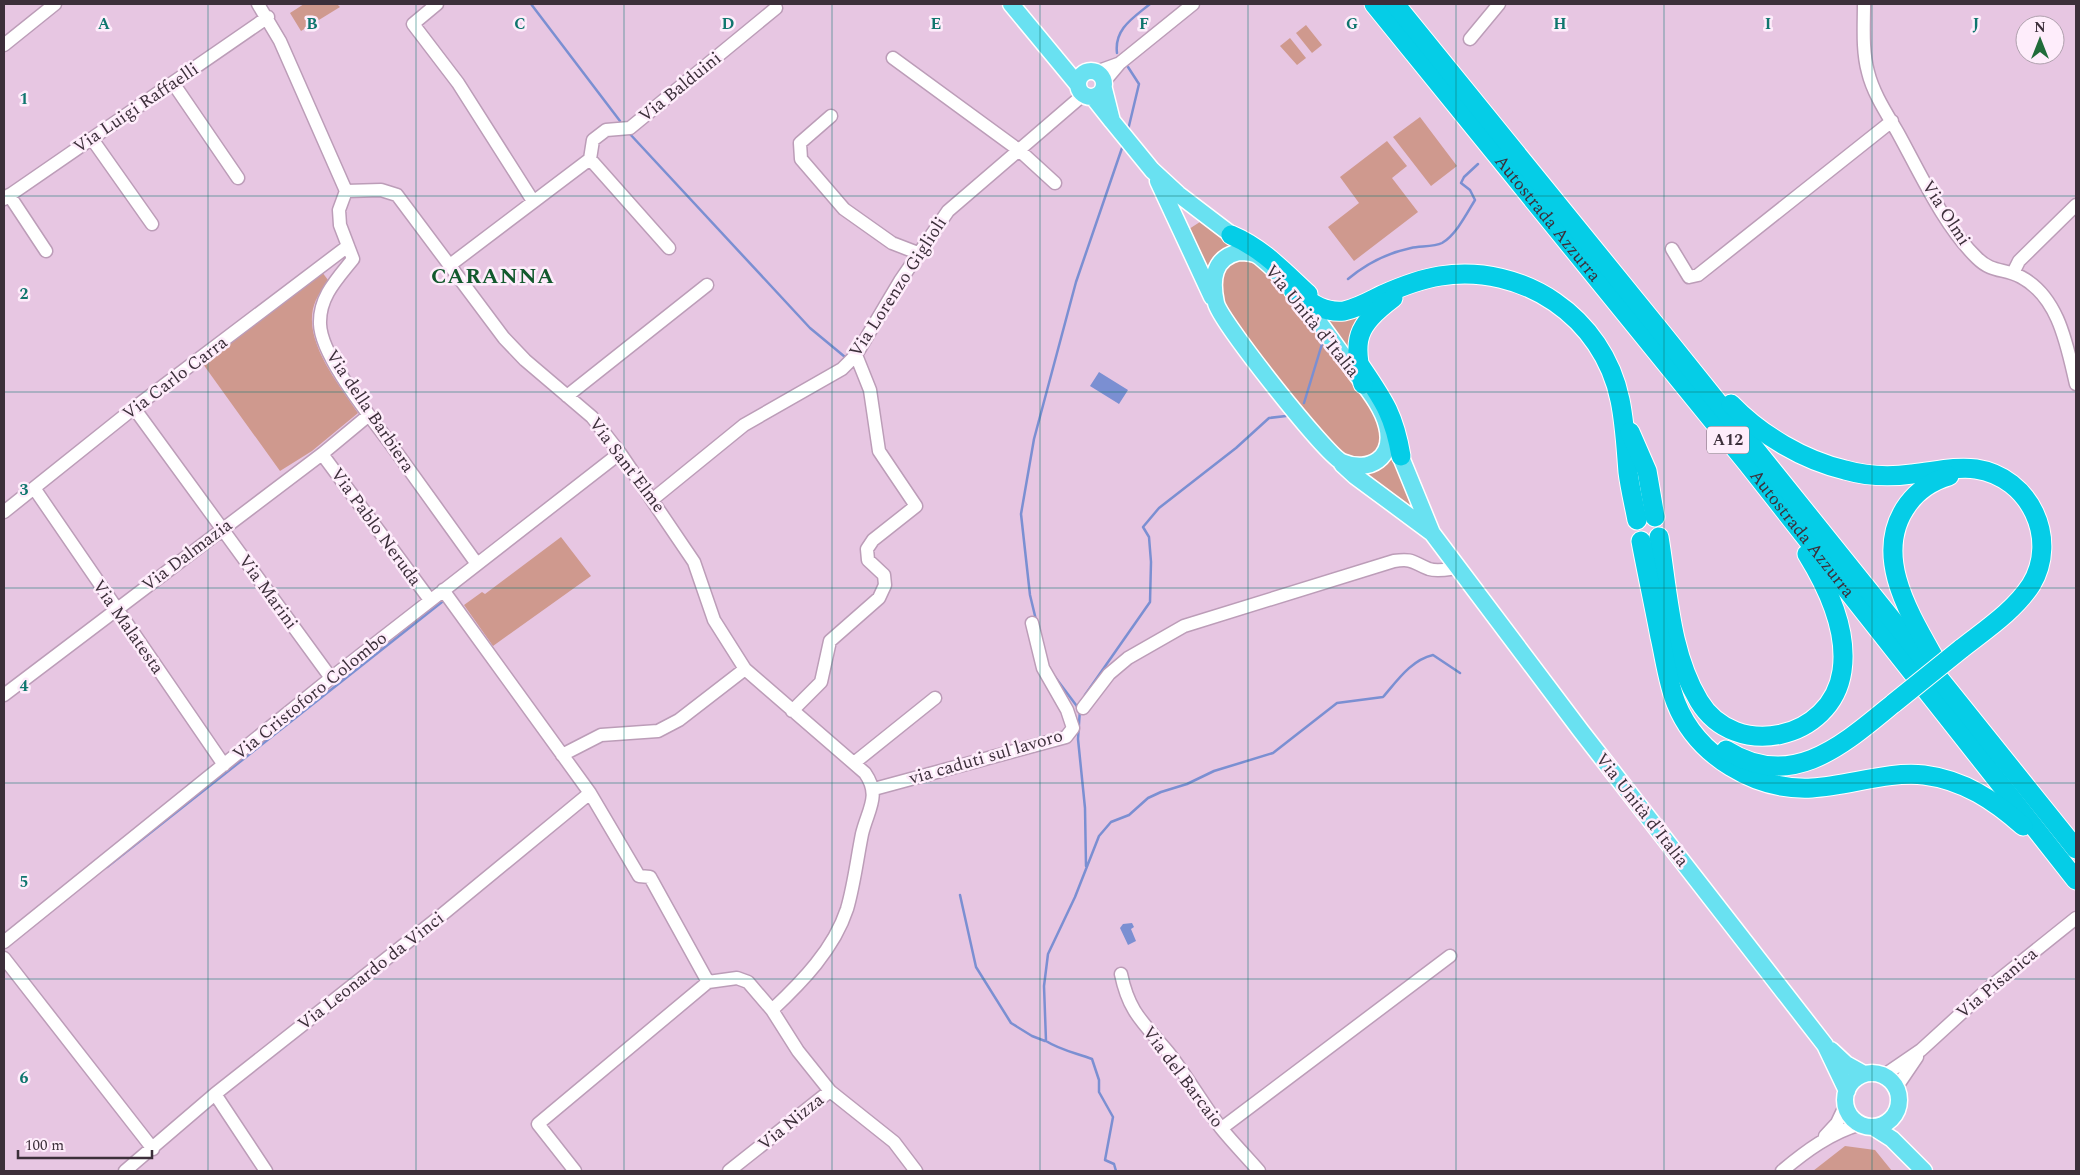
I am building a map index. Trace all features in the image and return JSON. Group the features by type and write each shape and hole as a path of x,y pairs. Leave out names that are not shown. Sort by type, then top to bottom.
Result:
{"highway":[{"name":"Autostrada Azzurra","path":"1374,4 1747,463 2076,880"},
{"name":"Autostrada Azzurra","path":"1394,4 1662,333 2076,849"},
{"path":"1231,235 1256,247 1308,294 1324,304 1352,303 1380,290 1407,286"},
{"path":"1293,290 1319,308 1333,312 1353,309 1386,293 1438,276 1482,274 1513,280 1547,296 1566,309 1598,344 1612,372 1623,414 1647,471 1646,518"},
{"path":"1363,384 1358,362 1357,339 1365,323 1380,307 1407,286"},
{"path":"1640,541 1682,704 1699,728 1730,753 1764,766 1775,767 1800,764 1824,754 1851,738 2019,600 2031,585 2038,570 2042,543 2041,529 2037,516 2022,493 2002,478 1976,469 1949,469 1884,475 1845,470 1802,455 1763,432 1734,408 1662,333"},
{"path":"1358,362 1381,396 1396,426 1400,456"},
{"path":"1673,666 1693,690 1706,712 1724,726 1757,738 1782,736 1805,725 1826,707 1840,684 1843,656 1834,606 1812,562 1747,463"},
{"path":"1960,647 2001,610 2025,585 2035,562 2037,544 2034,524 2019,498 1994,480 1965,474 1936,480 1913,497 1897,525 1894,548 1896,577 1910,615 1965,712"},
{"path":"1659,537 1675,702 1687,723 1719,759 1745,774 1770,784 1796,788 1812,788 1911,774 1950,780 1972,789 1995,804 2022,825 2062,863"}],"main road":[{"path":"1011,4 1051,52 1092,85 1112,121 1152,170 1178,194 1259,256"},
{"path":"1152,170 1216,304"},
{"name":"Via Unità d'Italia","path":"1432,533 1355,476 1339,461 1271,382 1216,304 1214,272 1223,258 1239,252 1248,252 1259,256 1293,290 1363,384 1388,427 1432,533 1605,762 1825,1045 1846,1097"},
{"path":"1339,461 1359,467 1376,462 1386,450 1388,427"},
{"path":"1825,1045 1846,1064 1864,1074 1883,1076 1896,1088 1899,1101 1895,1114 1888,1122 1867,1125"},
{"path":"1864,1074 1856,1079 1846,1097 1848,1112 1867,1125 1892,1138 1922,1168"},
{"path":"1895,1114 1902,1135 1922,1168"}],"street":[{"path":"4,44 56,4"},
{"path":"258,4 268,17 346,191"},
{"path":"437,4 413,24 458,83 533,202"},
{"name":"Via Lorenzo Giglioli","path":"653,499 744,425 842,369 856,355 918,253 948,212 1020,151 1092,85 1193,4"},
{"path":"1470,39 1499,4"},
{"name":"Via Olmi","path":"1864,4 1868,72 1892,121 1952,226 1975,256 1985,266 1997,271 2013,273 2028,280 2055,313 2076,384"},
{"name":"Via Balduini","path":"590,159 593,140 606,130 630,128 776,8"},
{"name":"Via Luigi Raffaelli","path":"6,197 268,17"},
{"path":"894,58 1020,151 1055,183"},
{"path":"173,83 238,178"},
{"path":"831,116 800,143 801,158 844,209 892,243 918,253"},
{"path":"1672,249 1689,276 1698,275 1892,121"},
{"path":"92,139 152,224"},
{"path":"450,265 590,159 669,248"},
{"name":"Via Sant'Elme","path":"346,191 381,190 397,195 504,338 592,417 620,453 694,562 714,620 745,669 865,773 873,786"},
{"name":"Via della Barbiera","path":"346,191 339,210 340,225 353,259 325,296 321,305 320,325 322,339 327,350 369,415 477,564"},
{"path":"6,197 46,251"},
{"path":"2013,273 2019,261 2076,205"},
{"name":"Via Carlo Carra","path":"4,512 134,408 348,246"},
{"path":"567,396 707,284"},
{"path":"792,711 822,682 830,641 879,598 885,585 884,575 868,560 867,549 873,540 916,506 879,451 870,390 856,355"},
{"name":"Via Marini","path":"134,408 331,678"},
{"name":"Via Dalmazia","path":"4,695 322,454 369,415"},
{"name":"Via Cristoforo Colombo","path":"4,942 331,678 620,453"},
{"name":"Via Pablo Neruda","path":"322,454 430,600"},
{"name":"Via Malatesta","path":"34,488 224,765"},
{"path":"1084,708 1109,674 1128,658 1184,626 1394,561 1415,561 1429,569 1438,570 1458,568"},
{"path":"443,590 590,793 639,876 650,876 708,982"},
{"name":"via caduti sul lavoro","path":"873,786 1066,737 1073,728 1067,710 1043,668 1032,624"},
{"path":"562,755 601,735 658,731 679,720 745,669"},
{"path":"854,763 935,698"},
{"path":"772,1010 810,973 829,944 846,911 873,786"},
{"name":"Via Leonardo da Vinci","path":"125,1171 215,1094 438,918 590,793"},
{"name":"Via Pisanica","path":"1883,1076 1921,1050 1990,987 2072,922"},
{"path":"1222,1128 1450,956"},
{"path":"4,958 153,1149"},
{"name":"Via del Barcaio","path":"1121,974 1124,989 1136,1014 1167,1052 1222,1128 1259,1171"},
{"path":"575,1171 538,1124 708,982 737,978 748,982 772,1010 798,1051 830,1091 894,1142 916,1171"},
{"name":"Via Pisanica","path":"1896,1088 1921,1050"},
{"name":"Via Nizza","path":"729,1171 830,1091"},
{"path":"215,1094 266,1171"},
{"path":"1820,1142 1837,1123 1846,1097"},
{"path":"1782,1171 1820,1142 1848,1128 1867,1125"}],"shaded area":[{"path":"304,4 337,4 340,7 301,31 290,13"},
{"path":"1306,25 1322,45 1312,53 1296,33"},
{"path":"1290,38 1306,58 1297,65 1280,46"},
{"path":"1420,117 1457,166 1431,186 1393,137"},
{"path":"1387,141 1407,166 1392,178 1418,212 1354,261 1328,227 1359,203 1340,177"},
{"path":"1203,220 1245,250 1211,283 1189,229"},
{"path":"1230,259 1256,259 1294,299 1377,414 1382,440 1375,457 1346,459 1281,388 1224,304 1220,270"},
{"path":"322,272 328,280 316,300 312,314 313,329 323,360 358,413 312,451 280,471 203,364"},
{"path":"1362,309 1351,357 1320,315"},
{"path":"1392,446 1417,516 1358,473"},
{"path":"561,537 591,576 493,646 464,605 482,592 485,594"},
{"path":"1845,1146 1875,1150 1892,1171 1813,1171"}],"water":[{"path":"1099,372 1128,390 1119,404 1090,386"},
{"path":"1132,923 1134,927 1131,929 1136,941 1128,945 1120,928 1123,924"}],"waterway":[{"path":"531,4 620,121"},
{"path":"1117,53 1118,37 1126,25 1150,4"},
{"path":"1128,67 1139,84 1128,130"},
{"path":"629,133 810,328 845,357"},
{"path":"1036,620 1030,595 1021,514 1034,439 1076,282 1122,148"},
{"path":"1348,279 1385,256 1402,250 1439,244 1452,235 1475,200 1470,190 1461,183 1464,177 1478,164"},
{"path":"1304,403 1322,344"},
{"path":"1085,695 1150,602 1151,562 1149,537 1143,527 1159,508 1236,448 1269,418 1286,416"},
{"path":"107,867 442,602"},
{"path":"1116,1171 1114,1164 1105,1160 1113,1117 1099,1092 1099,1080 1092,1059 1062,1049 1046,1041 1044,986 1048,954 1075,897 1099,836 1111,822 1129,815 1148,798 1187,784 1214,771 1273,753 1337,703 1383,697 1405,672 1418,661 1433,655 1460,673"},
{"path":"1055,677 1079,709"},
{"path":"1080,709 1078,739 1085,808 1086,866"},
{"path":"960,895 976,967 1011,1023 1032,1036 1045,1041"}],"district":[{"name":"CARANNA","path":"493,276"}]}
